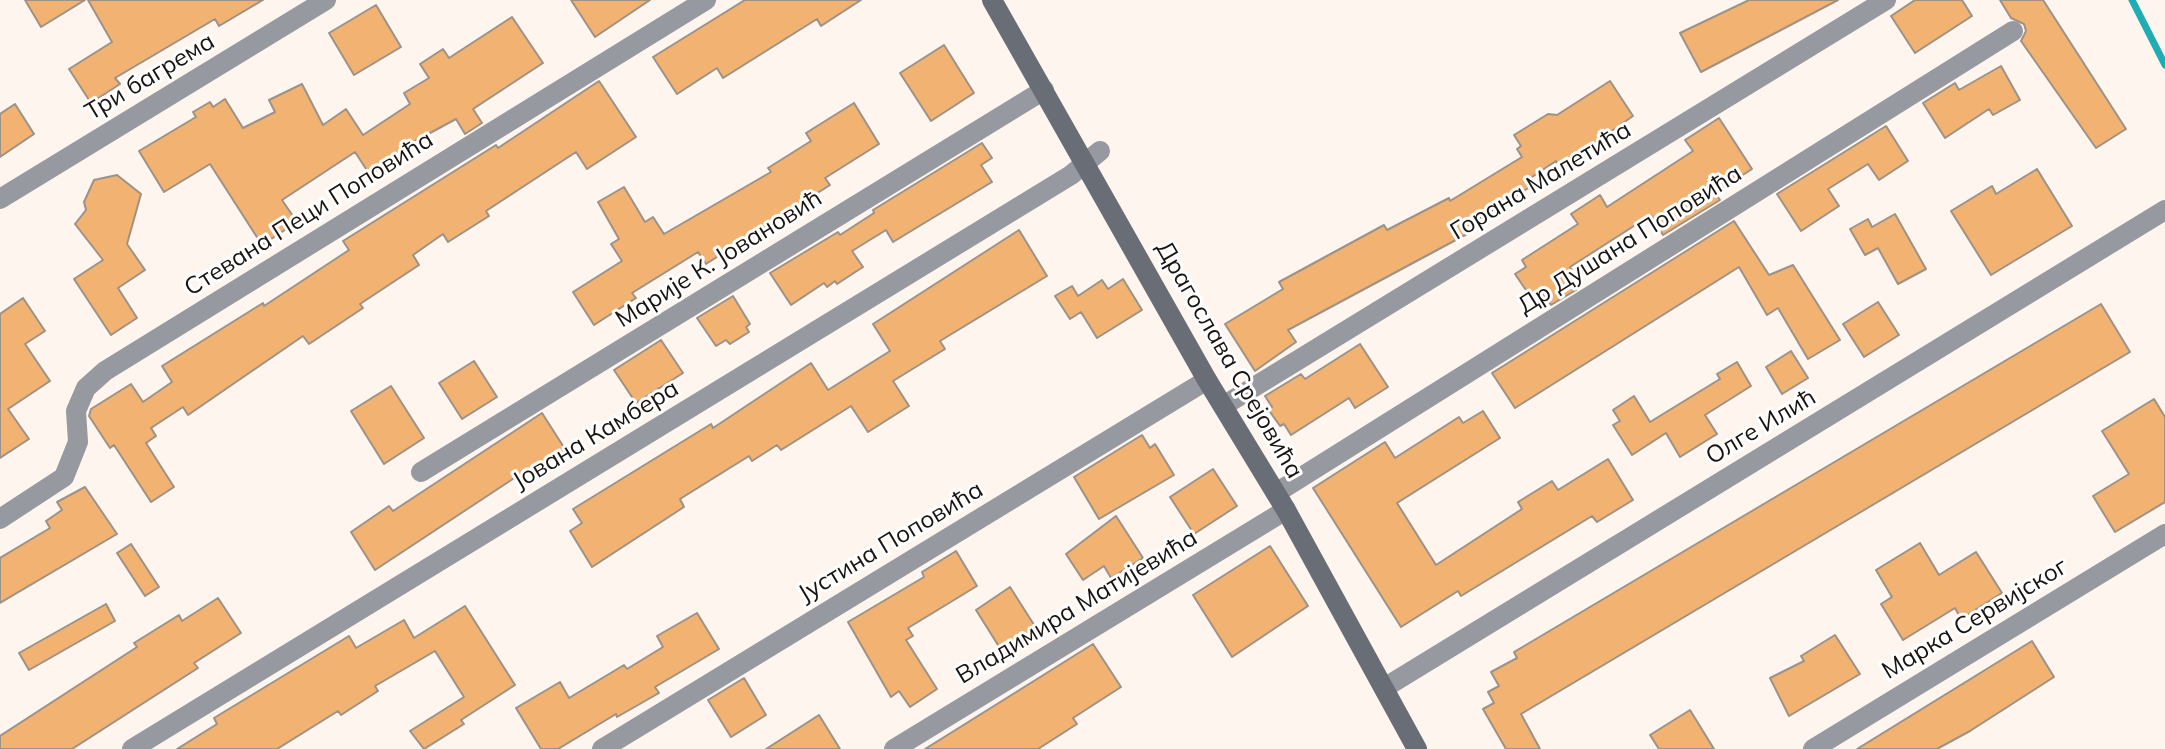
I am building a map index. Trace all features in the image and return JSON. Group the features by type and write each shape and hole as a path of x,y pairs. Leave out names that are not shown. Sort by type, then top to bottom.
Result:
{"street":[{"name":"Три багрема","path":"0,199 326,0"},
{"name":"Стевана Пеци Поповића","path":"0,519 64,477 74,459 78,442 76,411 86,388 105,371 706,0"},
{"name":"Драгослава Срејовића","path":"992,0 1044,90 1094,158 1207,380 1281,501 1417,749"},
{"name":"Горана Малетића","path":"1223,406 1886,0"},
{"name":"Др Душана Поповића","path":"1281,501 2013,31"},
{"name":"Марије К. Јовановић","path":"421,472 1044,90"},
{"name":"Јована Камбера","path":"132,749 1094,158"},
{"name":"Олге Илић","path":"1384,688 2165,210"},
{"name":"Јустина Поповића","path":"602,749 1207,380"},
{"name":"Владимира Матијевића","path":"894,749 1281,501"},
{"name":"Марка Сервијског","path":"1813,749 2165,534"}],"building":[{"path":"25,0 85,0 41,27"},
{"path":"88,0 263,0 219,26 215,19 115,78 120,84 91,103 69,69 112,42"},
{"path":"571,0 650,0 595,37"},
{"path":"745,0 861,0 821,26 817,19 723,78 717,68 677,94 653,57"},
{"path":"1749,0 1838,0 1701,72 1680,33"},
{"path":"1915,0 1962,0 1972,16 1915,53 1891,16"},
{"path":"2000,0 2043,0 2126,129 2096,148 2021,41 2026,31 2024,24 2011,18"},
{"path":"376,5 401,47 354,75 329,33"},
{"path":"512,17 543,63 473,109 482,123 465,134 456,119 406,146 409,150 370,175 355,152 282,200 297,222 262,245 210,164 164,192 139,151 196,117 193,112 210,102 213,107 225,99 243,128 275,112 269,100 302,84 323,125 346,109 363,135 410,104 404,93 429,78 420,64 443,49 449,58"},
{"path":"944,45 974,93 931,121 900,73"},
{"path":"2001,66 2020,100 1993,115 1989,109 1945,138 1923,103 1955,83 1959,90"},
{"path":"599,81 636,137 587,169 576,152 486,211 489,216 448,242 443,234 413,255 419,265 360,304 363,308 309,344 303,336 188,415 183,407 151,428 156,436 146,443 174,487 151,502 114,445 110,448 89,416 91,409 131,384 143,402 172,382 162,366 263,303 264,306 349,250 343,241 496,145 498,148"},
{"path":"1610,81 1633,116 1560,167 1556,161 1526,181 1530,187 1464,228 1467,234 1288,330 1296,342 1255,371 1225,324 1283,289 1279,282 1384,225 1387,230 1449,198 1450,201 1522,157 1517,149 1521,146 1514,135 1548,114 1557,115"},
{"path":"854,103 879,144 825,178 830,185 706,264 698,252 632,293 636,298 594,325 573,292 622,261 611,244 619,239 598,202 624,187 645,222 653,217 664,234 771,172 768,168 811,141 806,133"},
{"path":"15,104 34,134 0,157 0,114"},
{"path":"1719,118 1752,169 1715,193 1720,200 1663,235 1651,215 1570,267 1581,287 1551,305 1540,289 1530,296 1515,274 1526,267 1522,260 1578,224 1571,214 1600,195 1607,207 1693,151 1685,140"},
{"path":"1886,126 1908,161 1879,180 1868,164 1828,189 1839,206 1801,231 1777,194"},
{"path":"982,143 992,158 981,165 992,182 893,242 886,230 852,251 863,267 837,284 835,281 827,287 824,283 791,305 770,273 838,232 840,235 874,213 873,210"},
{"path":"2037,169 2072,226 1991,275 1951,211 1992,186 1996,194"},
{"path":"117,175 141,194 127,244 145,270 118,288 137,318 111,335 74,279 103,260 75,224 86,210 84,202 94,180"},
{"path":"1895,214 1926,269 1898,284 1878,248 1865,255 1850,229 1868,219 1872,227"},
{"path":"1734,221 1769,275 1793,265 1840,340 1808,359 1778,308 1767,315 1739,267 1515,408 1492,373"},
{"path":"1019,230 1047,276 940,341 945,349 893,381 909,406 868,432 851,406 781,450 777,445 752,461 749,456 680,499 684,507 592,567 570,531 582,523 573,509 711,424 713,428 811,363 828,390 890,351 873,324"},
{"path":"1123,279 1142,310 1097,338 1081,312 1070,319 1055,296 1072,286 1078,296 1102,280 1108,289"},
{"path":"733,296 750,324 746,327 749,332 730,344 726,340 716,346 697,318"},
{"path":"23,298 45,331 25,344 50,381 8,409 29,439 0,458 0,314"},
{"path":"1878,302 1899,335 1864,357 1843,324"},
{"path":"2101,304 2130,352 1521,714 1540,749 1506,749 1483,709 1494,703 1488,692 1499,686 1491,672 1517,658 1514,652"},
{"path":"661,340 683,373 636,403 614,370"},
{"path":"1360,344 1388,387 1355,408 1349,398 1291,435 1284,424 1280,426 1268,409 1272,407 1265,396 1301,374 1305,379"},
{"path":"1791,351 1808,378 1782,394 1766,367"},
{"path":"474,361 497,397 462,419 439,383"},
{"path":"1737,362 1751,386 1705,415 1717,434 1680,457 1666,433 1632,455 1613,425 1620,421 1613,410 1634,396 1650,422 1720,379 1717,374"},
{"path":"391,386 424,438 384,464 351,411"},
{"path":"2154,399 2165,417 2165,502 2115,532 2093,496 2129,474 2102,431"},
{"path":"1483,411 1500,438 1397,503 1436,565 1522,509 1518,502 1552,481 1558,490 1608,459 1633,500 1597,522 1592,516 1461,596 1458,591 1401,627 1313,488 1385,442 1395,458 1459,417 1463,423"},
{"path":"542,413 565,449 527,474 525,471 375,570 351,532 389,506 393,511"},
{"path":"1142,435 1150,448 1155,444 1174,475 1099,519 1074,477"},
{"path":"1213,469 1237,506 1194,534 1170,497"},
{"path":"85,487 117,534 0,603 0,558 50,528 46,521 62,510 57,502"},
{"path":"1116,516 1143,558 1111,578 1104,566 1083,580 1066,554"},
{"path":"1920,543 1939,575 1976,552 2002,593 1961,619 1955,608 1903,640 1881,604 1892,597 1876,570"},
{"path":"131,544 159,587 145,596 117,553"},
{"path":"1270,546 1308,606 1232,657 1193,595"},
{"path":"956,551 977,586 908,628 913,636 906,640 937,689 910,707 899,691 891,697 848,622 924,577 922,572"},
{"path":"1010,587 1038,631 1003,653 976,610"},
{"path":"218,598 241,633 194,663 198,668 72,749 0,749 0,736 137,647 134,643 179,615 182,621"},
{"path":"106,604 115,621 29,670 19,653"},
{"path":"465,606 515,685 461,720 464,724 424,749 410,731 464,697 435,651 375,686 378,691 341,715 338,711 277,749 177,749 217,724 214,718 349,636 356,648 404,620 414,638"},
{"path":"697,613 719,649 655,687 659,693 617,717 616,714 558,749 541,749 516,708 560,682 569,698 624,665 627,669 663,647 657,636"},
{"path":"1835,635 1860,674 1789,716 1770,678 1804,661 1801,656"},
{"path":"2032,641 2054,677 1970,731 1937,749 1857,749"},
{"path":"1093,644 1121,687 1073,718 1077,724 1038,749 925,749"},
{"path":"744,678 766,715 731,737 708,700"},
{"path":"1690,710 1714,749 1659,749 1650,735"},
{"path":"819,715 840,749 766,749"}],"waterway":[{"path":"2132,0 2165,65"}]}
